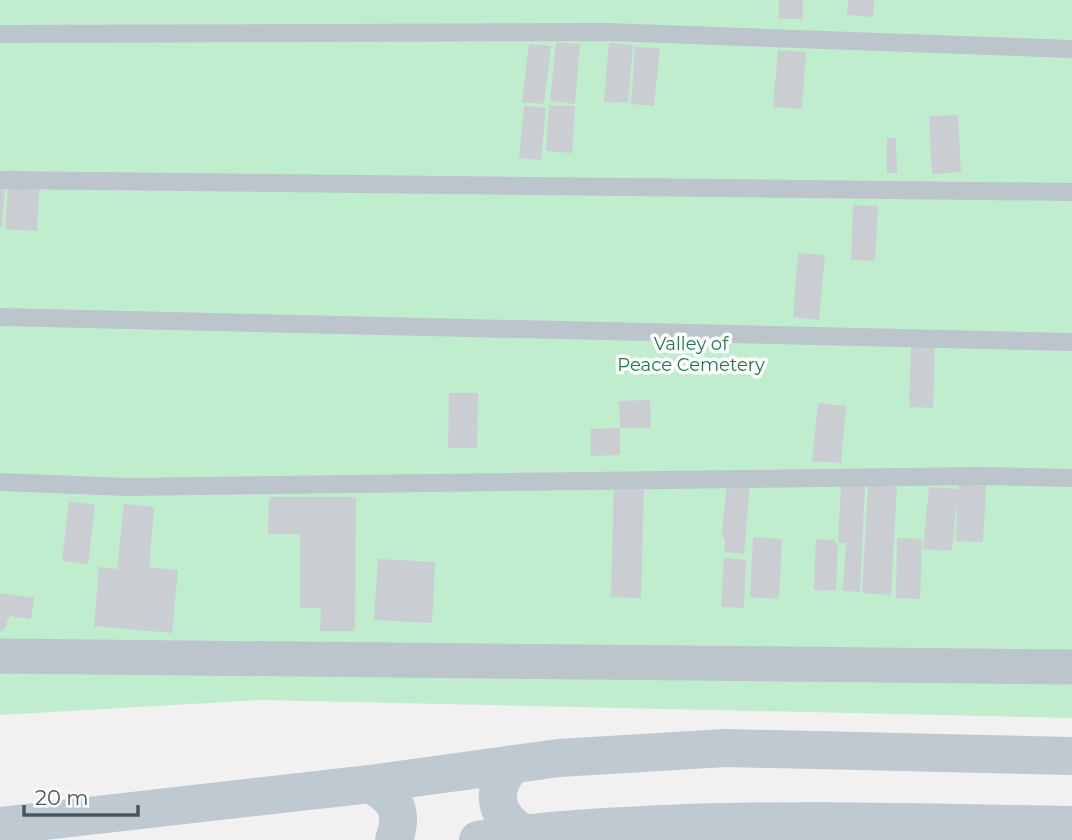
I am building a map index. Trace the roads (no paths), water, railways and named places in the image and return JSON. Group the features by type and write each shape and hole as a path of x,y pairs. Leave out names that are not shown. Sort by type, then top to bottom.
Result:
{"main road":[{"path":"0,826 370,784 559,758 725,748 1072,757"},
{"path":"513,764 503,775 498,788 498,801 502,814 510,825 523,833"},
{"path":"370,784 386,793 397,807 400,825 394,840"},
{"path":"478,840 523,833 768,820 1072,825"}],"street":[{"path":"0,656 1072,667"}],"lane":[{"path":"0,34 608,32 1072,49"},
{"path":"0,180 1072,192"},
{"path":"0,317 1072,342"},
{"path":"0,482 127,487 942,476 1072,478"}],"park label":[{"name":"Valley of Peace Cemetery","path":"691,354"}]}
